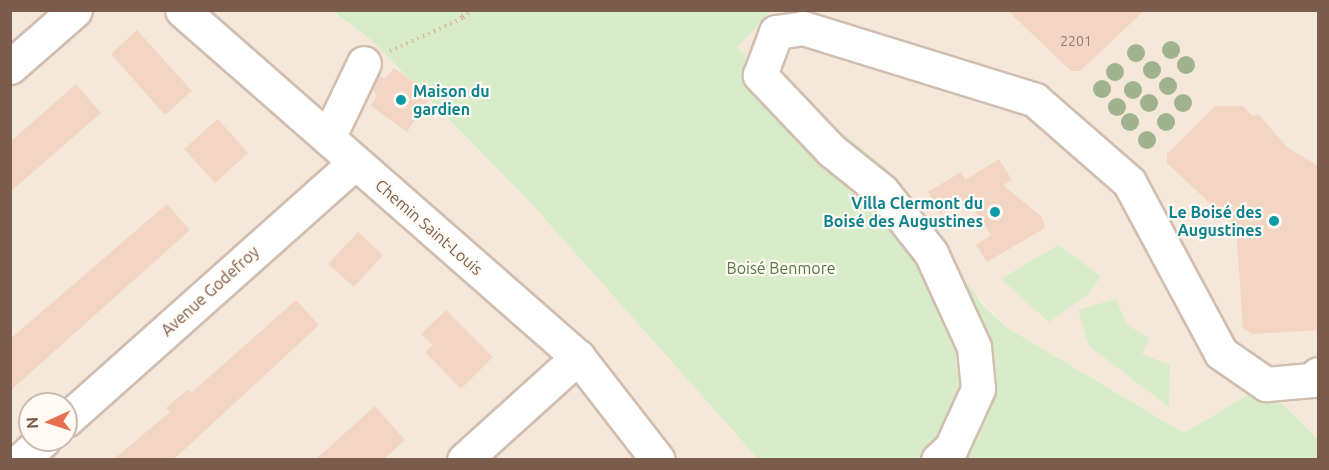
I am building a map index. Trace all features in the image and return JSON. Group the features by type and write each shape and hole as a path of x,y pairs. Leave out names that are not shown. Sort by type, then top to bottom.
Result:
{"street":[{"path":"10,67 75,10"},
{"name":"Chemin Saint-Louis","path":"182,10 578,357 658,459"},
{"path":"939,459 951,448 978,389 974,347 924,244 882,191 832,152 760,75 776,32 803,28 1035,100 1129,182 1221,353 1266,384 1312,380 1318,374"},
{"path":"328,138 364,63"},
{"name":"Avenue Godefroy","path":"78,409 354,163"},
{"path":"464,459 578,357"}],"path":[{"path":"458,10 463,18"},
{"path":"364,63 463,18 472,10"}],"shaded area":[{"path":"10,11 331,11 370,39 528,200 758,459 11,459"},
{"path":"771,11 1318,11 1318,439 1264,385 1184,433 1006,327 737,48"}],"green space":[{"name":"Boisé Benmore","path":"332,11 771,11 737,48 887,169 982,304 1006,327 1184,433 1264,385 1318,439 1318,459 758,459 528,200 370,39"},
{"path":"1058,245 1101,276 1088,294 1049,322 1001,279"},
{"path":"1116,299 1127,325 1150,338 1142,354 1170,365 1169,407 1089,346 1078,310"}],"building":[{"path":"1007,10 1145,10 1080,71 1071,71"},
{"path":"137,30 192,91 165,115 111,54"},
{"name":"Maison du gardien","path":"394,68 432,95 407,132 371,106 377,95 372,89 378,77 386,78"},
{"path":"76,84 101,113 10,192 10,142"},
{"name":"Le Boisé des Augustines","path":"1215,106 1243,106 1252,116 1259,115 1288,148 1318,166 1318,330 1252,334 1243,328 1236,228 1167,163 1167,154"},
{"path":"218,119 248,153 215,183 184,149"},
{"name":"Villa Clermont du Boisé des Augustines","path":"999,159 1012,180 1003,185 1042,217 1045,228 987,262 976,245 991,235 967,198 941,214 928,192 961,172 965,180"},
{"path":"167,204 190,230 10,391 10,339"},
{"path":"358,232 383,255 354,287 328,264"},
{"path":"296,300 319,325 183,451 173,459 114,459 170,412 166,408 188,389 191,393"},
{"path":"446,310 493,357 461,389 425,352 433,345 421,334"},
{"path":"375,406 405,440 384,459 316,459"}],"place":[{"name":"Maison du gardien","path":"401,100"},
{"name":"Villa Clermont du Boisé des Augustines","path":"995,212"},
{"name":"Le Boisé des Augustines","path":"1274,221"}]}
